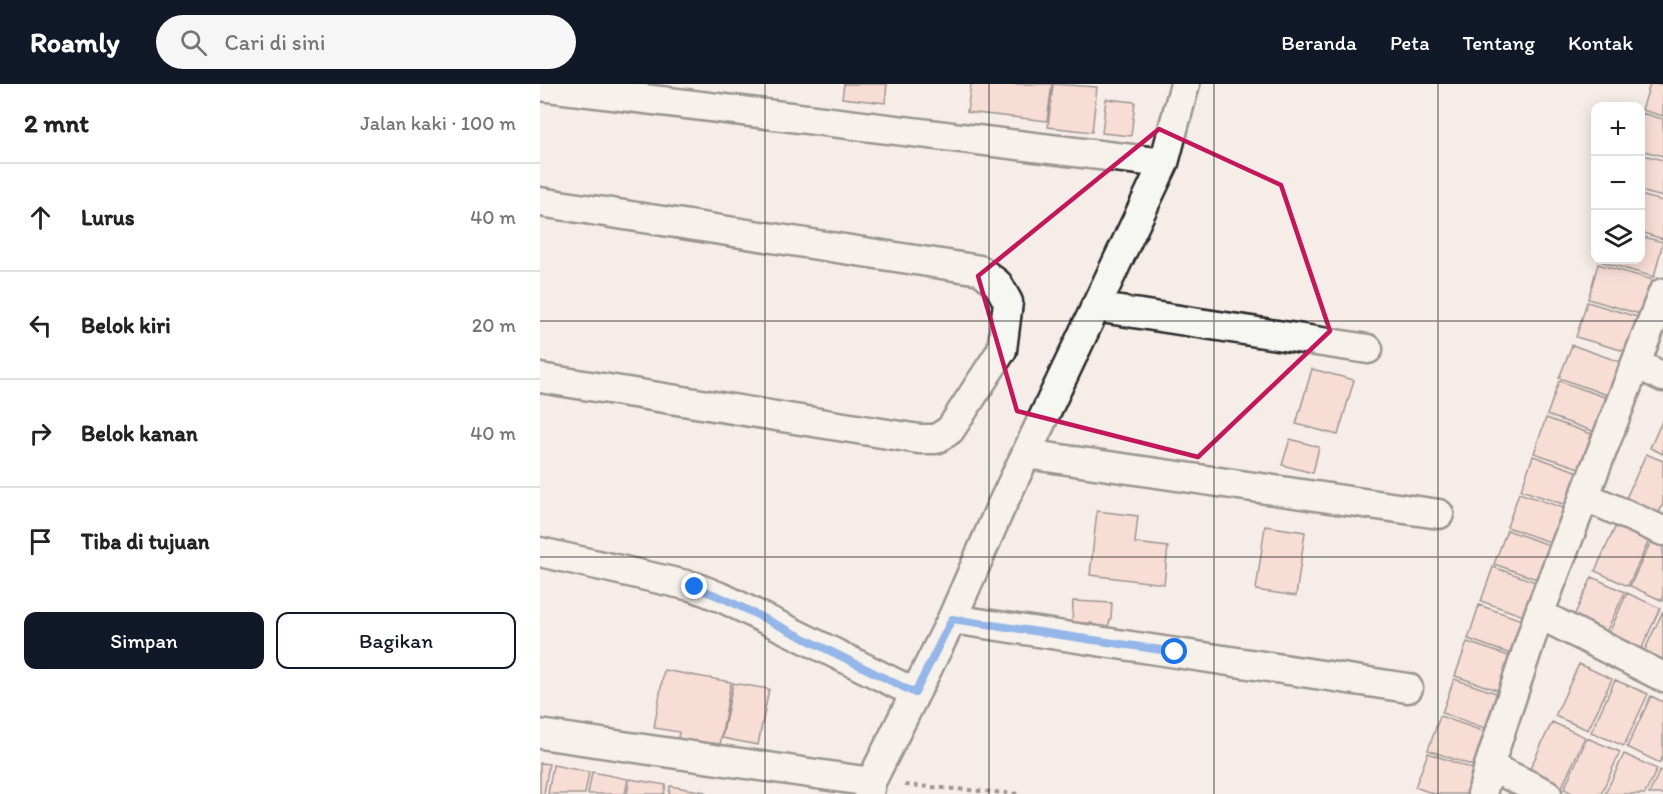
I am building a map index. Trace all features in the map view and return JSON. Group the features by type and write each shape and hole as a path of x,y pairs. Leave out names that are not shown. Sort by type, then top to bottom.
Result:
{"street":[{"path":"540,734 870,788 952,619 1026,454 1164,163 1185,84"},
{"path":"540,86 1164,163"},
{"path":"540,202 980,270 998,284 1008,302 1002,350 950,430 936,439 919,439 540,378"},
{"path":"1482,794 1539,614 1663,294"},
{"path":"1095,307 1368,349"},
{"path":"1637,364 1663,377"},
{"path":"1026,454 1438,514"},
{"path":"1584,496 1663,531"},
{"path":"540,552 695,587 725,599 915,693"},
{"path":"1539,614 1663,677"},
{"path":"952,619 1408,688"},
{"path":"1489,766 1547,794"}],"path":[{"path":"870,788 1019,794"}],"highlighted area":[{"path":"1159,129 1281,185 1330,331 1198,457 1017,411 978,276"}],"building":[{"path":"844,84 887,84 885,103 842,98"},
{"path":"971,84 1052,84 1047,121 967,112"},
{"path":"1053,84 1097,87 1092,132 1048,127"},
{"path":"1650,84 1663,84 1663,116 1645,111 1644,102"},
{"path":"1106,99 1135,102 1131,136 1102,133"},
{"path":"1645,114 1663,119 1663,156 1645,151"},
{"path":"1645,155 1663,160 1663,197 1645,192"},
{"path":"1645,196 1663,201 1663,239 1645,234"},
{"path":"1645,237 1663,242 1654,277 1609,264 1645,264"},
{"path":"1598,264 1653,280 1643,315 1588,299"},
{"path":"1587,302 1641,318 1631,353 1576,337"},
{"path":"1572,345 1626,364 1613,397 1559,378"},
{"path":"1312,369 1354,380 1338,435 1296,424"},
{"path":"1559,381 1613,400 1601,434 1547,415"},
{"path":"1546,418 1600,437 1588,471 1534,453"},
{"path":"1663,419 1663,454 1650,448"},
{"path":"1290,439 1319,447 1313,473 1282,465"},
{"path":"1646,454 1663,461 1663,504 1655,521 1623,505"},
{"path":"1533,456 1587,475 1575,508 1521,490"},
{"path":"1519,493 1573,511 1561,546 1507,527"},
{"path":"1097,511 1138,516 1135,543 1168,547 1164,584 1090,575"},
{"path":"1619,519 1652,534 1628,586 1595,571"},
{"path":"1265,526 1305,532 1296,596 1256,590"},
{"path":"1507,530 1560,549 1548,583 1494,564"},
{"path":"1654,535 1663,539 1663,601 1630,586"},
{"path":"1493,567 1547,586 1535,620 1481,601"},
{"path":"1592,577 1625,592 1601,643 1568,629"},
{"path":"1627,593 1660,608 1637,659 1604,644"},
{"path":"1073,601 1112,603 1111,618 1106,631 1092,632 1092,623 1072,624"},
{"path":"1479,605 1533,624 1522,658 1468,639"},
{"path":"1663,611 1663,671 1640,660"},
{"path":"1467,642 1521,660 1509,694 1455,676"},
{"path":"1579,664 1612,679 1588,730 1555,716"},
{"path":"664,670 731,682 718,756 676,748 679,732 654,728"},
{"path":"1454,679 1508,697 1496,732 1442,713"},
{"path":"1615,680 1648,694 1624,746 1591,732"},
{"path":"733,683 769,689 758,745 722,738"},
{"path":"1651,696 1663,702 1663,755 1660,763 1627,747"},
{"path":"1440,716 1494,735 1482,769 1428,750"},
{"path":"1552,722 1585,737 1561,789 1528,773"},
{"path":"1587,738 1620,752 1601,794 1574,794 1564,789"},
{"path":"1428,753 1481,772 1474,794 1434,794 1415,787"},
{"path":"1624,754 1657,769 1645,794 1605,794"},
{"path":"540,763 549,764 544,794 540,794"},
{"path":"553,765 589,772 585,794 548,794"},
{"path":"1660,770 1663,772 1663,794 1649,794"},
{"path":"592,772 628,779 625,794 588,794"},
{"path":"630,779 666,785 664,794 627,794"},
{"path":"670,786 705,792 705,794 669,794"}],"route":[{"path":"695,587 725,599 915,693 952,619 1175,652"}]}
